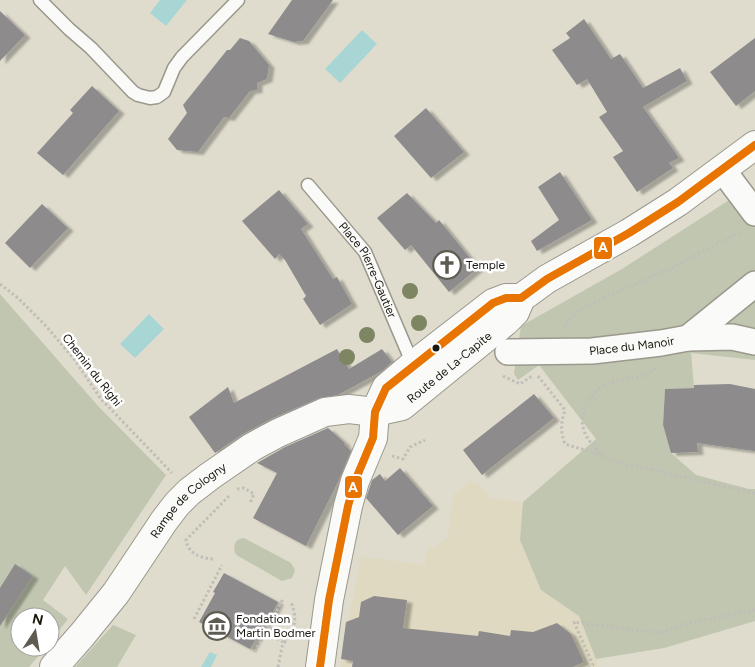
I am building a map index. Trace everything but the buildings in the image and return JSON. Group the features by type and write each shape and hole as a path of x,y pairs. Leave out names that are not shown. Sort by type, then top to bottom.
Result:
{"street":[{"name":"Route de La-Capite","path":"375,412 402,406 420,374 495,343 505,322 515,312 521,298 547,279 678,202 755,145"},
{"path":"722,169 752,220"},
{"path":"688,338 755,284"},
{"name":"Place du Manoir","path":"495,343 555,352 592,351 688,338 732,337 755,342"},
{"name":"Rampe de Cologny","path":"54,667 116,593 164,521 189,492 252,447 325,412 349,409 375,412"},
{"path":"320,667 329,600 348,506 355,481 373,438 375,412"}],"lane":[{"path":"40,0 91,48 133,92 150,98 157,97 164,92 174,68 182,57 238,0"},
{"name":"Place Pierre-Gautier","path":"308,185 365,252 420,374"}],"path":[{"path":"555,352 568,320 582,308 673,267 752,220"},
{"name":"Chemin du Righi","path":"0,284 18,298 46,326 74,359 101,399 189,492"},
{"path":"495,343 520,384 536,373 565,410 561,423 565,444 631,465 755,493"},
{"path":"602,455 587,438 581,426 585,406 596,391 604,385 623,378 646,375 653,372 657,368 661,343"},
{"path":"389,455 403,459 410,446 425,440"},
{"path":"213,559 205,559 194,554 187,545 186,540 236,489 244,488 254,494 250,503"},
{"path":"194,619 222,565"},
{"path":"267,633 283,599"},
{"path":"278,667 283,642 285,642 295,623 296,617 291,601"},
{"path":"588,667 593,665 574,622 659,633 689,623 755,610"},
{"path":"255,652 278,618"},
{"path":"267,633 283,642"}],"shaded area":[{"path":"472,480 475,484 478,483 490,498 523,502 520,540 541,590 579,616 599,667 341,667 346,622 349,620 361,556 425,565 428,546 434,547 448,537 453,495"}],"green space":[{"path":"740,193 755,213 755,360 691,353 694,388 665,389 663,425 671,453 696,475 755,489 755,621 664,648 596,659 579,616 541,590 520,540 523,502 596,439 539,365 518,380 514,374 521,326 622,269"},
{"path":"0,294 98,406 166,475 86,595 65,566 43,600 52,607 10,607 10,657 38,657 29,667 0,667"},
{"path":"244,538 291,563 295,570 292,578 282,581 238,556 235,553 234,547 237,541"},
{"path":"60,613 68,619 60,629"},
{"path":"113,625 136,635 117,667 75,667"}],"water":[{"path":"160,0 187,0 166,26 150,13"},
{"path":"362,30 377,44 340,83 325,69"},
{"path":"149,314 164,329 135,358 120,344"},
{"path":"210,652 217,655 211,667 201,667"}],"transit line":[{"name":"A","path":"320,667 329,600 348,506 355,481 373,438 375,412 386,388 493,303 506,298 521,298 547,279 629,233 678,202 755,145"}],"place":[{"name":"Temple","path":"447,265"},
{"name":"Fondation Martin Bodmer","path":"217,626"}]}
